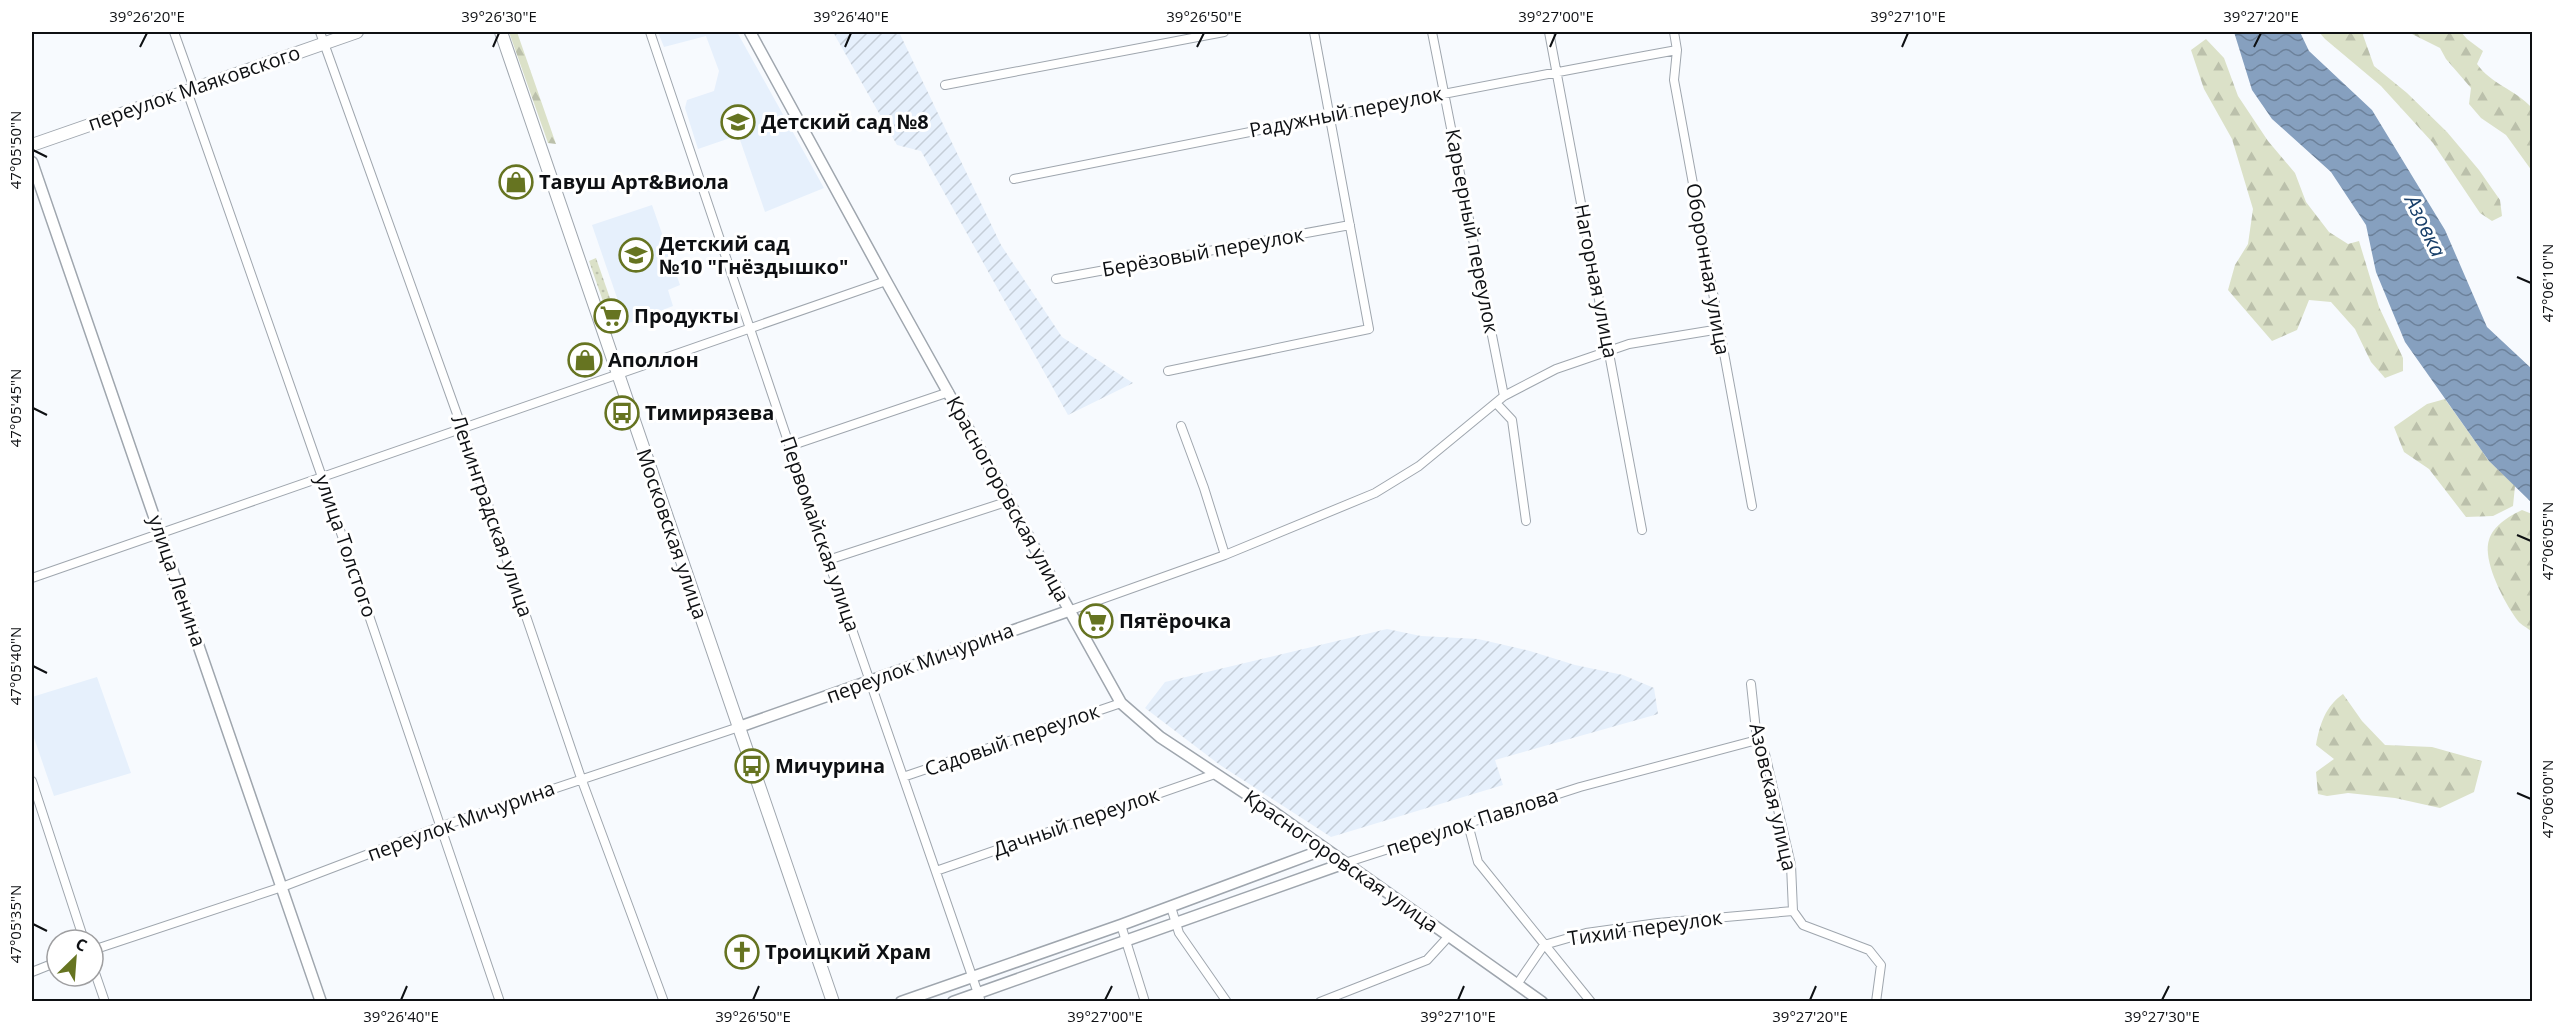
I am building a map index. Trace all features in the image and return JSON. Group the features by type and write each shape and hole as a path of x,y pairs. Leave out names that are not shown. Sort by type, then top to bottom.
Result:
{"main road":[{"name":"переулок Маяковского","path":"32,145 191,90 322,37 357,32"},
{"name":"Московская улица","path":"501,32 832,1002"}],"street":[{"name":"улица Толстого","path":"174,32 191,90 500,1002"},
{"name":"Первомайская улица","path":"650,32 828,560 980,997"},
{"name":"Красногоровская улица","path":"750,32 1121,703 1160,737 1275,813 1542,1002"},
{"path":"945,85 1224,32"},
{"path":"1168,371 1369,329 1314,32"},
{"name":"Карьерный переулок","path":"1432,32 1504,396"},
{"name":"Нагорная улица","path":"1549,32 1642,530"},
{"name":"Оборонная улица","path":"1674,32 1677,50 1674,80 1752,506"},
{"name":"Ленинградская улица","path":"322,37 462,428 581,778 664,1002"},
{"name":"Радужный переулок","path":"1014,179 1444,92 1557,74 1677,50"},
{"name":"улица Ленина","path":"32,162 321,1002"},
{"name":"Берёзовый переулок","path":"1056,279 1350,225"},
{"path":"32,578 886,281"},
{"name":"переулок Мичурина","path":"105,946 282,887 442,826 739,727 1225,555 1375,493 1419,466 1504,396 1556,369 1629,344 1720,329"},
{"path":"790,446 949,392"},
{"path":"1496,403 1512,420 1526,521"},
{"path":"1181,426 1225,555"},
{"path":"828,560 1009,501"},
{"name":"Азовская улица","path":"1751,684 1757,740 1765,754 1779,805 1791,865 1793,911"},
{"name":"Садовый переулок","path":"903,777 1121,703"},
{"name":"переулок Павлова","path":"953,1002 980,997 1126,939 1345,863 1580,787 1757,740"},
{"name":"Дачный переулок","path":"936,871 1215,774"},
{"path":"32,781 80,928"},
{"path":"1468,824 1478,862 1591,1002"},
{"path":"901,1002 1171,907 1325,849"},
{"path":"1171,907 1179,933 1227,1002"},
{"path":"1793,911 1803,925 1869,950 1881,965 1876,1002"},
{"name":"Тихий переулок","path":"1518,983 1544,945 1586,933 1793,911"},
{"path":"1121,925 1145,1002"},
{"path":"1320,1002 1427,960 1449,936"}],"shaded area":[{"name":"Детский сад №8","path":"658,32 737,32 824,188 765,212 739,137 736,136 698,149 685,108 687,100 714,91 719,71 706,36 664,47"},
{"path":"833,32 899,32 1001,245 1062,337 1133,383 1068,415 921,151 897,145"},
{"name":"Детский сад №10 \"Гнёздышко\"","path":"652,205 680,285 668,290 673,306 626,324 592,225"},
{"path":"1387,629 1421,636 1478,639 1530,651 1575,665 1623,675 1654,688 1658,714 1495,760 1503,785 1331,837 1220,765 1145,708 1165,682"},
{"path":"97,677 131,773 54,796 32,732 32,697"}],"green space":[{"path":"509,32 517,32 556,144 548,143"},
{"path":"2319,32 2364,32 2363,35 2374,66 2407,93 2447,132 2479,170 2500,200 2502,216 2492,221 2480,213 2433,143 2381,86"},
{"path":"2408,32 2461,32 2483,51 2477,64 2483,71 2532,108 2532,171 2506,135 2481,118 2469,104 2471,88 2446,59 2440,48"},
{"path":"2206,39 2224,58 2238,96 2268,141 2295,173 2306,202 2329,232 2348,244 2359,241 2379,307 2403,358 2403,371 2385,378 2371,362 2355,329 2331,302 2309,300 2297,330 2272,341 2228,290 2235,265 2248,244 2253,209 2232,139 2204,89 2191,50"},
{"path":"596,258 613,307 606,310 589,261"},
{"path":"2445,399 2489,461 2515,486 2513,506 2493,516 2466,517 2429,469 2404,452 2394,427 2427,404"},
{"path":"2522,510 2532,514 2532,632 2518,621 2501,593 2492,570 2488,549 2491,535 2498,526"},
{"path":"2343,694 2362,721 2385,745 2432,747 2482,761 2474,792 2440,808 2395,798 2348,793 2327,796 2318,794 2316,772 2334,759 2316,745 2319,730 2332,704"}],"water":[{"name":"Азовка","path":"2234,32 2300,32 2309,51 2372,110 2445,230 2487,327 2532,369 2532,503 2489,461 2405,342 2376,272 2366,225 2331,172 2272,119 2252,90"}],"place":[{"name":"Детский сад №8","path":"738,122"},
{"name":"Тавуш Арт&Виола","path":"516,182"},
{"name":"Детский сад №10 \"Гнёздышко\"","path":"636,255"},
{"name":"Продукты","path":"611,316"},
{"name":"Аполлон","path":"585,360"},
{"name":"Тимирязева","path":"622,413"},
{"name":"Пятёрочка","path":"1096,621"},
{"name":"Мичурина","path":"752,766"},
{"name":"Троицкий Храм","path":"742,952"}]}
